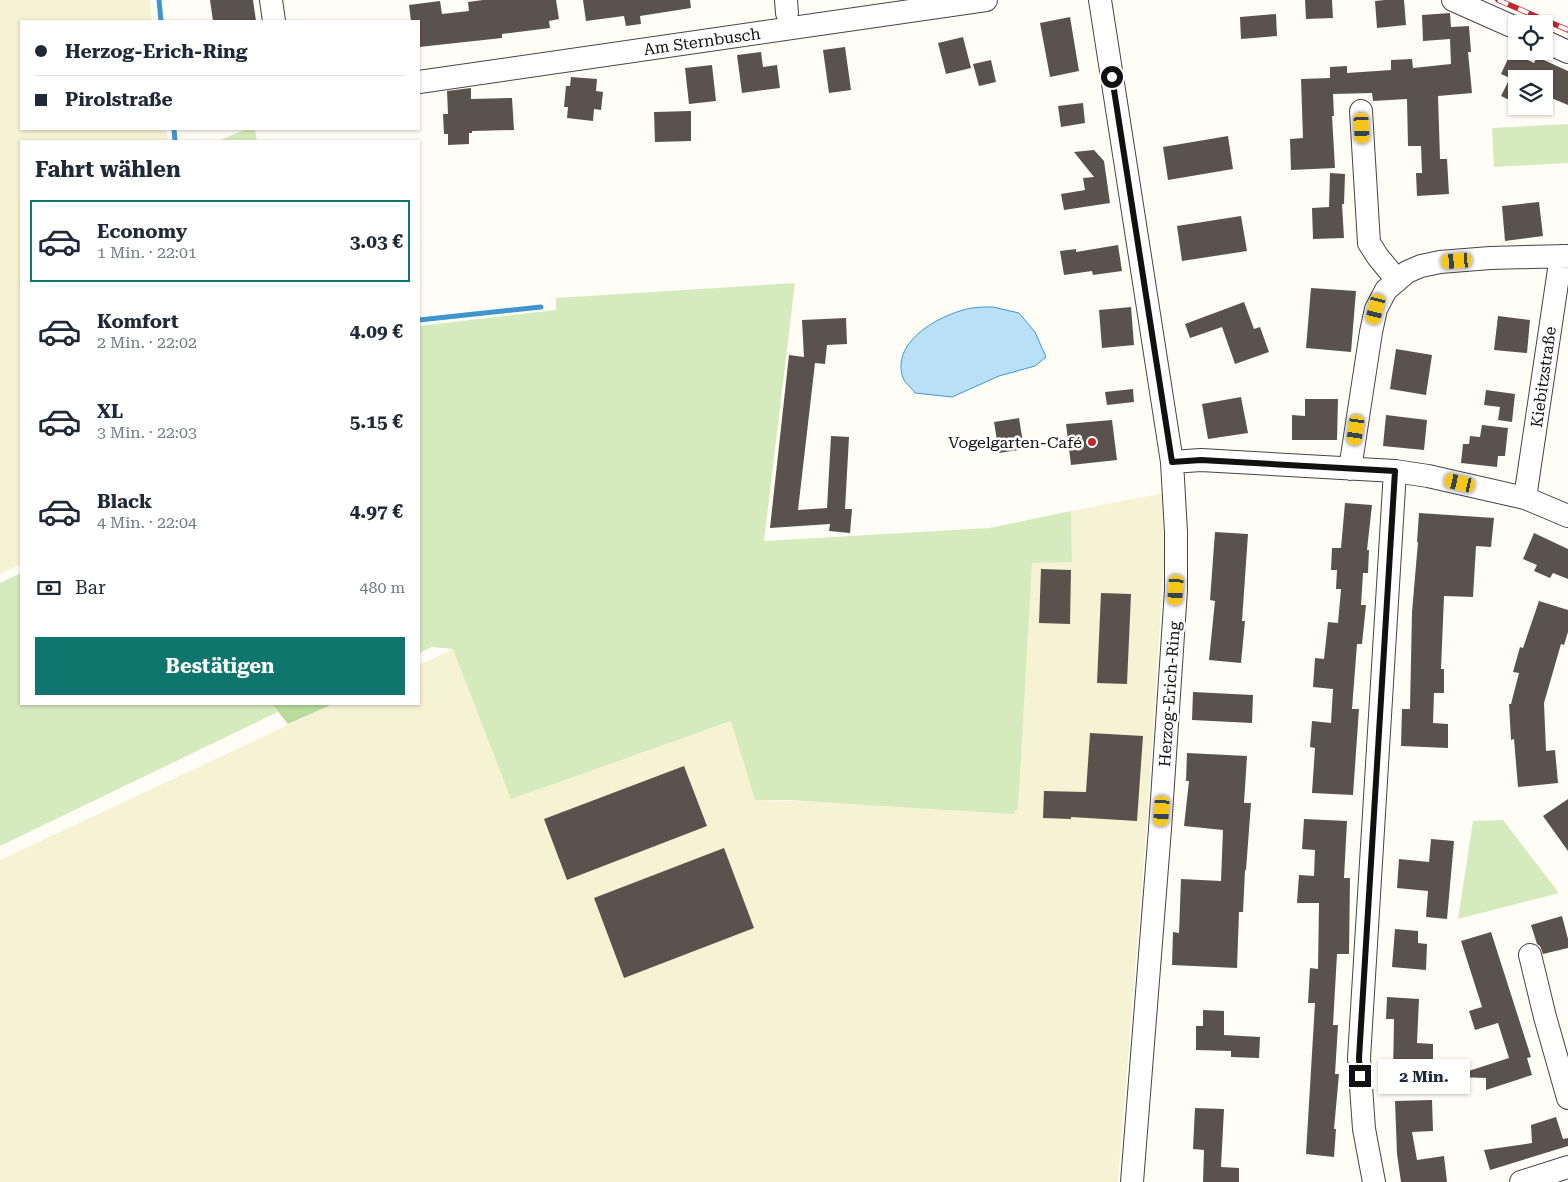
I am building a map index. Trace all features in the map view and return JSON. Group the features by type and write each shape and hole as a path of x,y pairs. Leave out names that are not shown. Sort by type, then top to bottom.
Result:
{"street":[{"path":"271,0 274,20"},
{"name":"Am Sternbusch","path":"420,66 786,7 878,0"},
{"name":"Am Sternbusch","path":"420,82 986,0"},
{"name":"Herzog-Erich-Ring","path":"1100,0 1172,462 1176,532 1176,590 1160,830 1132,1182"},
{"path":"1453,0 1508,24"},
{"path":"1553,45 1568,52"},
{"path":"1361,111 1369,243 1397,280"},
{"path":"1350,470 1371,332 1376,309 1386,290 1407,272 1420,266 1440,262 1490,258 1565,256"},
{"name":"Kiebitzstraße","path":"1525,498 1565,256"},
{"path":"1172,462 1201,460 1350,470 1395,471 1428,476 1525,498 1568,516"},
{"path":"1374,1182 1364,1129 1359,1058 1395,471"},
{"path":"1530,956 1568,1098"},
{"path":"1521,1182 1568,1167"}],"shaded area":[{"path":"0,0 150,0 152,20 20,20 20,130 166,130 168,140 20,140 20,564 0,574"},
{"path":"1163,493 1164,563 1148,810 1118,1182 0,1182 0,860 331,705 420,705 420,665 453,649 511,798 732,721 755,800 1017,808 1032,563 1072,562 1071,511"}],"green space":[{"path":"1568,124 1568,163 1494,167 1492,128"},
{"path":"245,130 255,130 257,140 220,140"},
{"path":"795,283 764,541 989,528 1071,511 1072,562 1032,563 1018,808 1013,814 787,800 755,800 731,721 511,799 453,649 432,647 420,653 420,326 556,310 556,298"},
{"path":"20,573 20,705 273,705 278,712 0,846 0,583"},
{"path":"273,705 331,705 288,724"},
{"path":"1503,820 1559,893 1458,919 1473,821"}],"water":[{"path":"993,307 1019,313 1035,332 1046,357 1035,366 999,376 952,397 915,393 903,378 901,365 903,354 909,343 918,334 940,319 970,308"}],"building":[{"path":"210,0 253,0 256,20 213,20"},
{"path":"483,0 556,0 559,19 549,21 550,28 502,34 502,38 420,47 420,20 411,20 409,5 440,1 442,14 469,11 468,2"},
{"path":"583,0 690,0 691,8 640,16 641,24 626,26 624,16 586,21"},
{"path":"1305,0 1332,0 1333,18 1306,19"},
{"path":"1404,0 1406,25 1377,28 1375,1"},
{"path":"1450,13 1451,27 1469,26 1471,52 1468,52 1472,93 1438,96 1440,159 1447,159 1449,194 1417,196 1416,173 1422,173 1421,146 1408,146 1407,99 1373,101 1372,93 1333,94 1334,116 1332,116 1335,168 1291,170 1290,139 1303,138 1301,79 1330,78 1330,67 1347,66 1347,73 1391,70 1391,60 1412,59 1413,68 1451,64 1450,39 1423,41 1422,15"},
{"path":"1276,14 1277,36 1241,39 1240,17"},
{"path":"1070,17 1079,71 1050,77 1040,23"},
{"path":"963,37 971,68 946,74 938,43"},
{"path":"845,47 851,90 829,93 823,50"},
{"path":"761,52 763,67 777,65 780,88 742,93 737,55"},
{"path":"1508,59 1528,60 1534,63 1536,60 1544,60 1568,71 1568,105 1553,99 1553,70 1508,70 1508,77 1501,74"},
{"path":"991,60 996,82 979,86 973,64"},
{"path":"712,65 716,101 689,104 685,68"},
{"path":"571,77 597,79 596,91 603,92 601,110 594,109 593,121 567,118 568,107 564,107 566,86 570,86"},
{"path":"1508,82 1508,99 1501,96"},
{"path":"471,88 471,99 512,98 514,130 472,131 472,133 469,133 469,144 448,145 448,134 444,134 443,114 448,114 447,91"},
{"path":"1083,103 1085,123 1061,127 1058,106"},
{"path":"691,111 691,141 655,142 654,112"},
{"path":"1228,136 1233,169 1168,180 1163,147"},
{"path":"1094,150 1104,161 1110,203 1064,210 1061,194 1085,190 1083,178 1094,177 1074,152"},
{"path":"1330,173 1345,174 1344,204 1342,204 1344,238 1313,239 1312,208 1329,207"},
{"path":"1539,202 1543,236 1505,241 1502,206"},
{"path":"1241,216 1247,251 1182,261 1177,226"},
{"path":"1118,245 1122,271 1093,275 1092,271 1064,275 1060,251 1076,249 1076,252"},
{"path":"1311,288 1356,291 1351,352 1306,348"},
{"path":"1244,302 1254,329 1260,327 1269,352 1235,364 1222,327 1190,338 1185,324"},
{"path":"1131,307 1134,345 1102,348 1099,310"},
{"path":"1498,316 1530,320 1527,353 1494,350"},
{"path":"846,318 847,344 827,345 825,364 815,363 798,510 827,508 831,436 849,437 845,509 852,509 850,533 829,531 830,524 770,528 789,355 804,357 802,320"},
{"path":"1396,349 1432,355 1426,395 1390,389"},
{"path":"1133,389 1134,402 1107,405 1105,392"},
{"path":"1486,390 1515,394 1512,422 1498,420 1500,407 1484,405"},
{"path":"1241,397 1248,433 1208,439 1202,404"},
{"path":"1305,399 1338,399 1337,440 1292,440 1292,415 1305,416"},
{"path":"1386,415 1427,420 1424,450 1383,446"},
{"path":"1019,418 1024,449 999,453 994,422"},
{"name":"Vogelgarten-Café","path":"1112,420 1117,460 1071,465 1066,424"},
{"path":"1482,425 1508,428 1505,456 1498,456 1497,467 1461,463 1463,444 1469,444 1470,436 1480,437"},
{"path":"1345,503 1372,505 1367,550 1369,550 1368,573 1363,573 1361,605 1366,605 1362,644 1357,644 1352,709 1359,709 1353,795 1312,793 1315,748 1310,747 1312,721 1331,723 1333,689 1313,687 1315,658 1324,659 1328,622 1338,623 1341,589 1336,589 1337,570 1331,570 1332,548 1341,548"},
{"path":"1419,513 1494,518 1491,547 1476,546 1473,597 1444,596 1441,669 1444,669 1444,693 1434,693 1433,723 1448,724 1448,748 1401,746 1402,709 1410,709 1412,612"},
{"path":"1215,532 1248,534 1242,621 1245,621 1241,663 1209,660 1215,601 1210,600"},
{"path":"1534,533 1568,549 1568,579 1553,573 1550,578 1534,571 1537,565 1523,559"},
{"path":"1041,569 1071,570 1070,624 1039,623"},
{"path":"1101,593 1131,594 1127,684 1097,683"},
{"path":"1539,601 1568,610 1568,632 1564,645 1561,644 1544,703 1546,751 1555,750 1558,783 1518,787 1514,739 1511,740 1509,704 1511,704 1519,673 1513,672 1520,647 1523,648"},
{"path":"1193,692 1253,695 1252,723 1192,720"},
{"path":"1090,733 1143,736 1137,821 1071,817 1071,819 1043,818 1044,791 1086,792"},
{"path":"1187,753 1247,756 1244,803 1251,803 1243,912 1239,912 1237,968 1172,965 1173,932 1179,933 1181,879 1221,881 1223,830 1184,826 1189,781 1186,781"},
{"path":"684,766 707,826 567,880 544,819"},
{"path":"1568,799 1568,851 1543,816"},
{"path":"1304,819 1347,821 1344,878 1350,878 1349,954 1337,954 1333,1025 1338,1025 1335,1074 1339,1074 1334,1129 1336,1129 1334,1157 1306,1154 1315,1003 1308,1003 1310,968 1318,969 1319,903 1297,903 1299,875 1314,876 1315,850 1302,849"},
{"path":"1431,839 1454,841 1447,919 1426,917 1428,891 1397,888 1399,859 1429,862"},
{"path":"724,848 754,928 624,978 594,898"},
{"path":"1562,916 1568,939 1568,948 1543,954 1540,946 1537,944 1531,925"},
{"path":"1395,929 1418,931 1418,943 1427,944 1426,970 1392,967"},
{"path":"1491,932 1531,1057 1527,1058 1532,1075 1486,1090 1486,1078 1456,1077 1456,1075 1509,1058 1498,1023 1475,1030 1469,1011 1482,1007 1461,941"},
{"path":"1387,997 1419,999 1417,1043 1433,1044 1433,1076 1393,1076 1394,1019 1386,1019"},
{"path":"1203,1010 1224,1011 1224,1035 1260,1037 1259,1058 1231,1057 1231,1051 1196,1050 1196,1026 1203,1026"},
{"path":"1432,1100 1433,1131 1412,1132 1417,1160 1444,1156 1447,1182 1401,1182 1397,1154 1395,1101"},
{"path":"1195,1108 1224,1109 1221,1167 1239,1168 1239,1182 1203,1182 1204,1150 1193,1149"},
{"path":"1556,1117 1563,1139 1568,1138 1568,1146 1490,1170 1484,1150 1532,1143 1531,1125"}],"waterway":[{"path":"159,0 161,20"},
{"path":"174,130 175,140"},
{"path":"420,320 541,307"}],"railway":[{"path":"1498,0 1568,30"}],"place":[{"name":"Vogelgarten-Café","path":"1092,442"}],"route":[{"path":"1112,77 1172,462 1201,460 1350,470 1395,471 1359,1058 1360,1076"}]}
